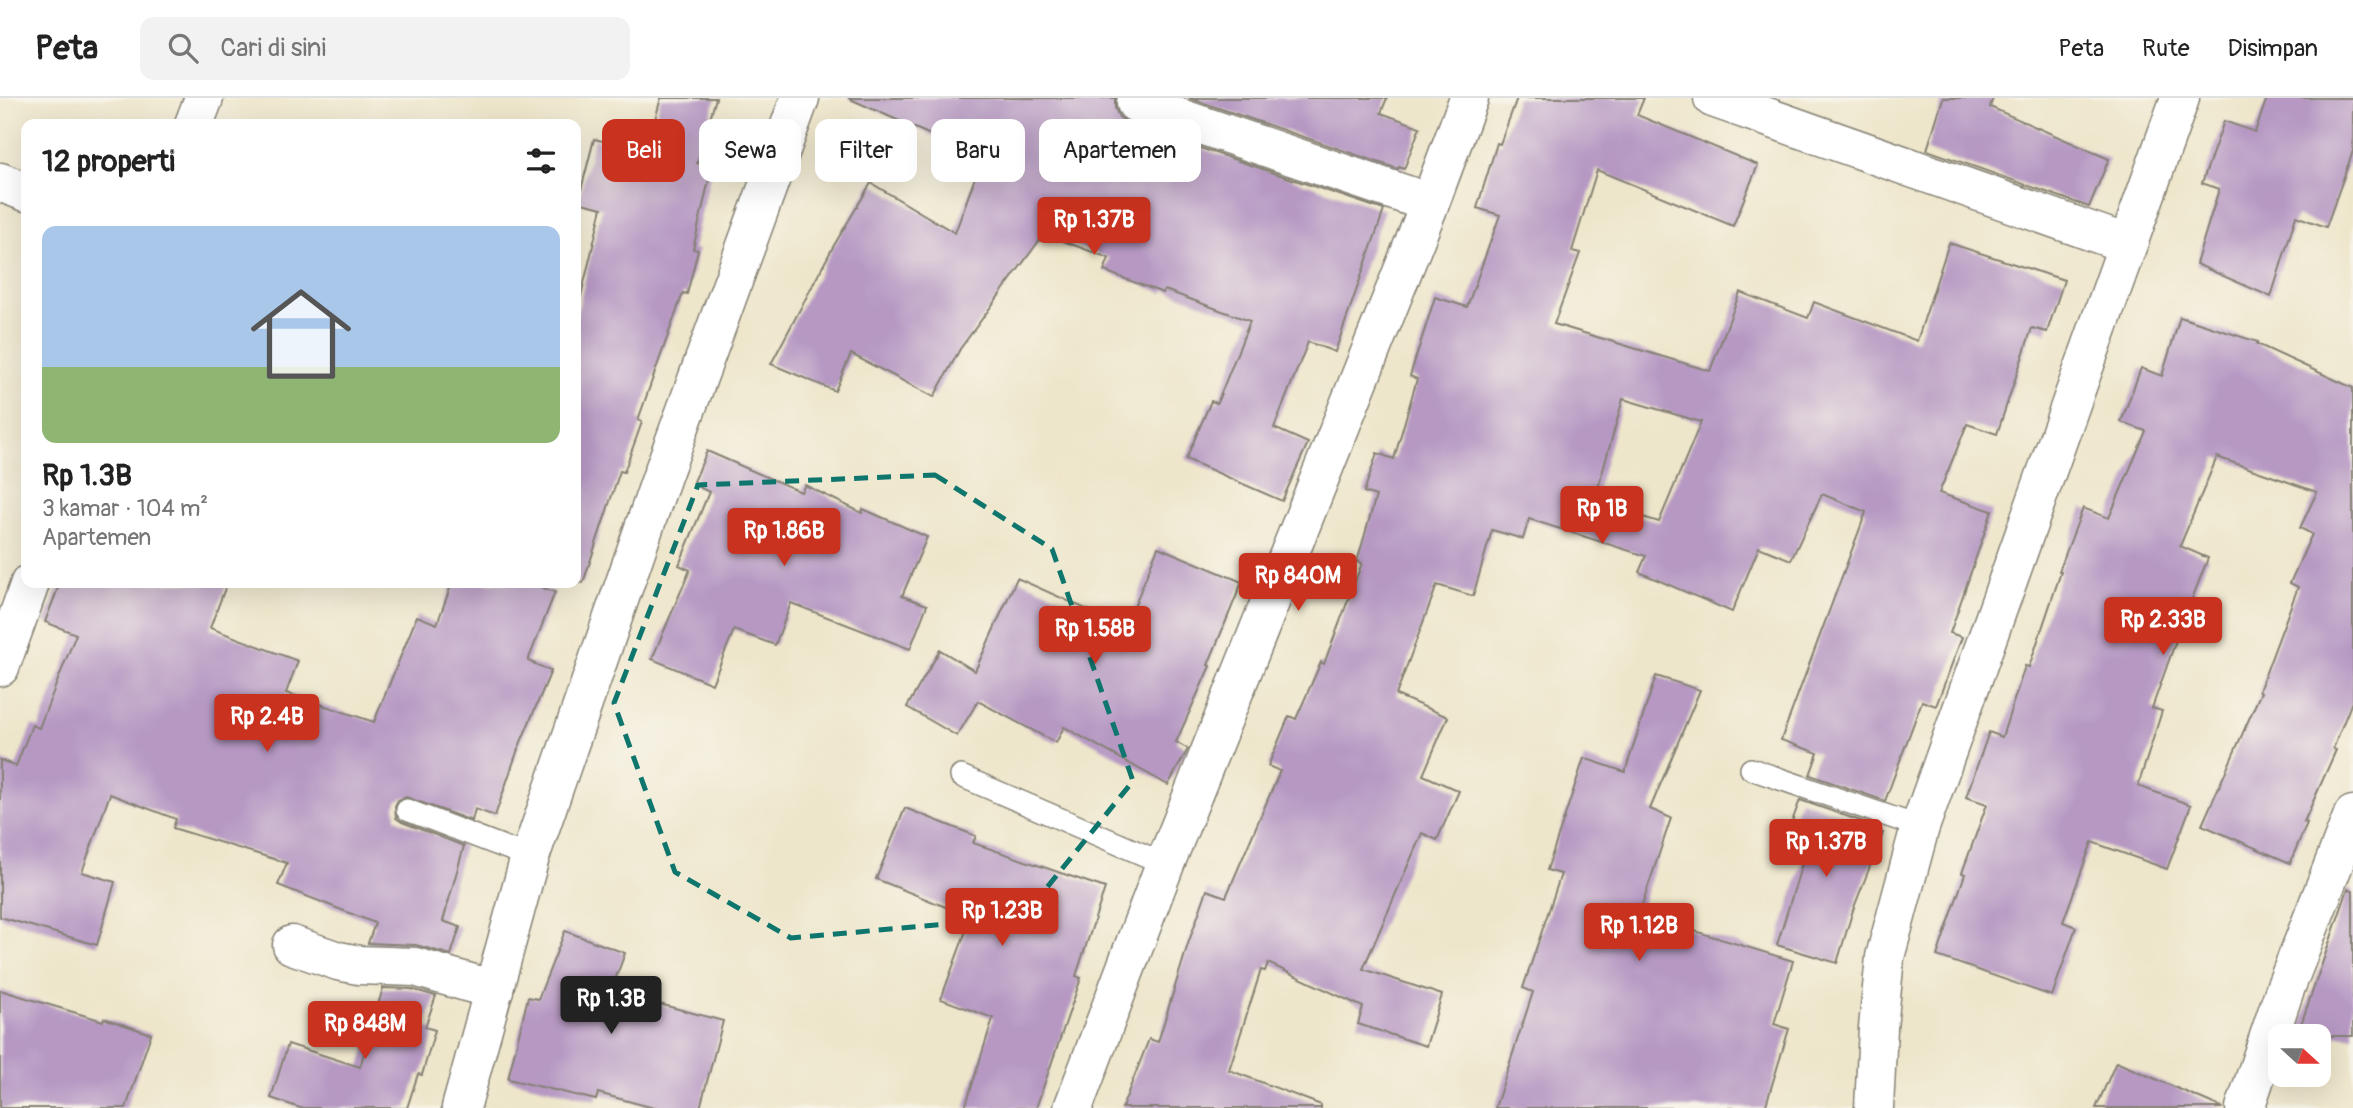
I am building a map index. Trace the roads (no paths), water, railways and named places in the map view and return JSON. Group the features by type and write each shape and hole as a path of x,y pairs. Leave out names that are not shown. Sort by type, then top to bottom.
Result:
{"street":[{"path":"196,119 204,98"},
{"path":"461,1108 530,857 663,473 800,98"},
{"path":"1073,1108 1165,864 1430,203 1469,98"},
{"path":"1713,98 2127,244"},
{"path":"1874,1108 1885,957 1920,827 2180,98"},
{"path":"1136,103 1430,203"},
{"path":"0,182 21,190"},
{"path":"0,667 28,588"},
{"path":"2245,1108 2285,989 2353,815"},
{"path":"292,945 338,961 359,965 415,967 494,990"}],"lane":[{"path":"1751,769 1920,827"},
{"path":"961,776 1165,864"},
{"path":"407,810 530,857"}]}
